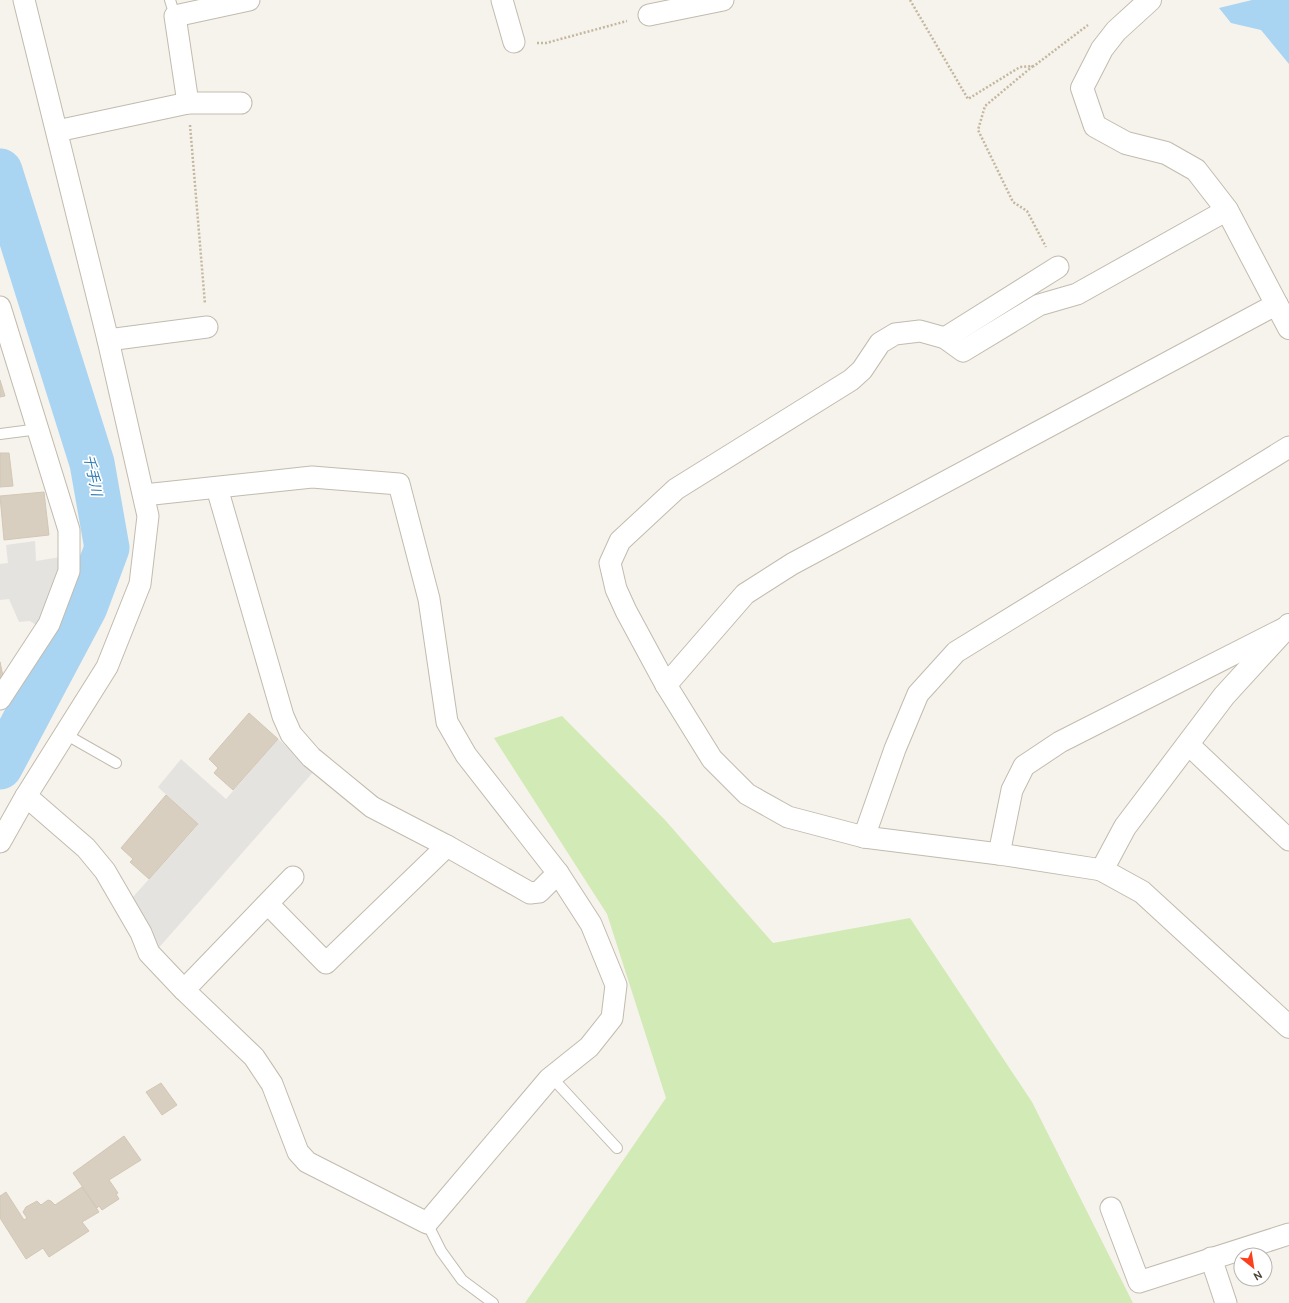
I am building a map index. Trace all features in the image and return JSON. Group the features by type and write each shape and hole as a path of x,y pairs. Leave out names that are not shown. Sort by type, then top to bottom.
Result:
{"street":[{"path":"0,842 26,796 106,667 140,584 148,516 108,340 24,0"},
{"path":"188,103 172,8 249,0"},
{"path":"502,0 514,42"},
{"path":"649,15 723,0"},
{"path":"1150,0 1116,31 1102,49 1082,88 1095,126 1126,143 1166,153 1196,170 1227,210 1289,328"},
{"path":"57,132 188,103 241,103"},
{"path":"1227,210 1077,294 1039,305 963,350 945,338 920,331 895,334 880,343 862,370 851,380 676,489 620,541 610,564 616,589 626,611 666,685 712,760 747,794 788,816 864,837 999,854 1102,870 1142,892 1289,1027"},
{"path":"945,338 1058,267"},
{"path":"666,685 745,594 792,564 1277,304"},
{"path":"0,307 69,530 69,571 49,624 2,691"},
{"path":"108,340 207,327"},
{"path":"864,837 895,749 918,694 956,652 1289,447"},
{"path":"26,796 86,848 105,871 142,933 149,953 184,990 254,1057 272,1084 298,1152 307,1162 427,1223 548,1079 589,1047 612,1018 616,985 591,924 558,872 466,756 446,722 429,599 398,484 312,477 144,495"},
{"path":"217,488 283,716 291,734 311,757 372,807 447,846 530,893 539,892 558,872"},
{"path":"999,854 1012,790 1024,766 1060,742 1288,628"},
{"path":"1102,870 1125,827 1224,696 1288,628"},
{"path":"1188,744 1289,840"},
{"path":"268,904 326,963 447,846"},
{"path":"184,990 294,877"},
{"path":"1111,1208 1138,1282 1289,1234"},
{"path":"1210,1258 1226,1303"}],"lane":[{"path":"0,434 38,429"},
{"path":"65,734 116,763"},
{"path":"548,1079 556,1082 617,1148"},
{"path":"427,1223 441,1251 462,1280 493,1303"}],"path":[{"path":"910,0 968,98 1020,67 1034,66"},
{"path":"514,42 546,43 649,15"},
{"path":"1058,267 1026,211 1013,202 978,130 985,106 1034,66 1090,24"},
{"path":"188,103 207,327"}],"green space":[{"path":"562,716 665,820 773,943 910,918 1032,1102 1133,1303 525,1303 666,1098 607,914 494,738"}],"shaded area":[{"path":"35,541 36,561 60,557 61,576 53,597 36,625 30,621 19,622 9,599 0,600 0,564 8,563 6,545"},
{"path":"278,739 315,770 156,951 132,898 198,825 158,787 181,759 226,799"}],"water":[{"path":"1252,0 1289,0 1289,64 1261,30 1231,23 1219,8"}],"building":[{"path":"0,380 5,396 0,397"},
{"path":"0,453 9,453 13,486 0,487"},
{"path":"44,492 49,535 4,540 0,496"},
{"path":"0,662 3,676 0,678"},
{"path":"249,713 278,739 233,790 214,773 218,768 209,759"},
{"path":"166,795 198,824 149,879 130,862 133,859 121,848"},
{"path":"161,1083 177,1105 162,1115 146,1092"},
{"path":"124,1136 141,1160 109,1180 118,1193 116,1194 119,1199 102,1210 99,1206 97,1208 73,1173"},
{"path":"82,1187 99,1212 82,1222 89,1231 49,1257 43,1248 26,1259 0,1218 0,1196 6,1192 24,1220 27,1218 23,1212 26,1207 37,1201 41,1205 48,1200 55,1205"}],"waterway":[{"name":"千手川","path":"0,171 92,463 107,548 85,607 0,767"}]}
